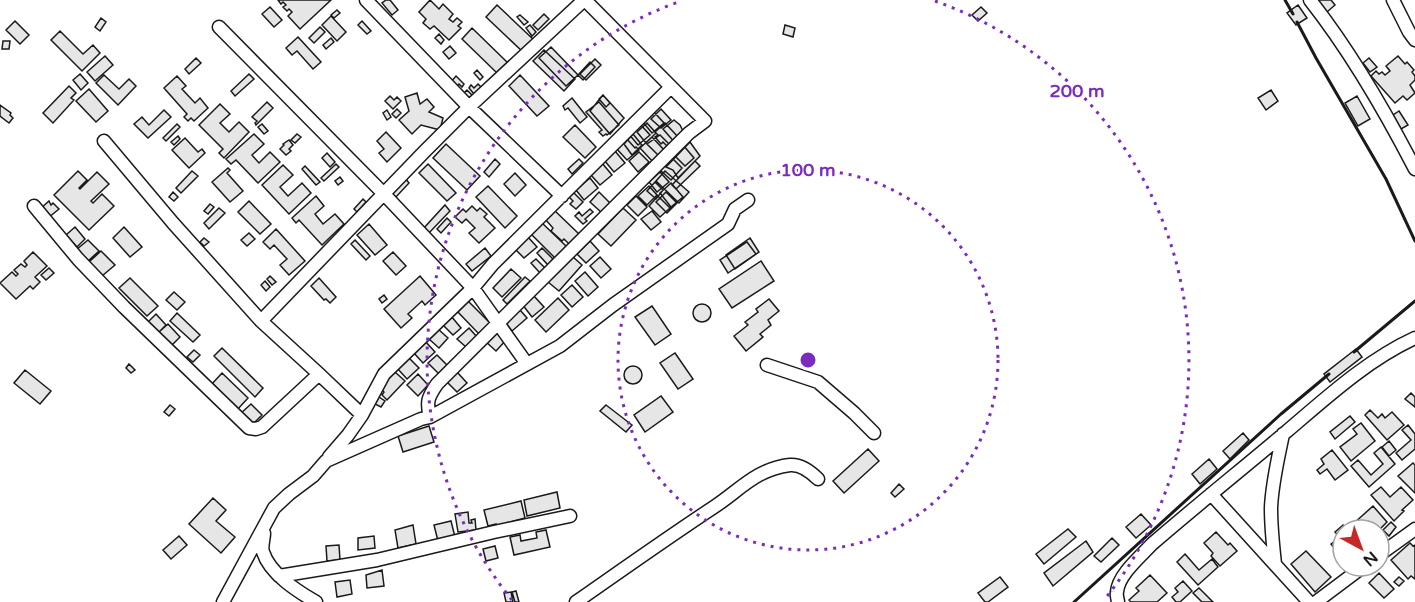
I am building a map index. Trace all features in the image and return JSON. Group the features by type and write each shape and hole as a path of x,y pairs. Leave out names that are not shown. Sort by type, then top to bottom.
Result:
{"street":[{"path":"366,0 469,107 562,196"},
{"path":"261,321 469,107 584,0 705,121 689,133 437,384 427,405 430,417"},
{"path":"1310,0 1372,92 1415,169"},
{"path":"1392,0 1415,40"},
{"path":"219,27 473,288 527,364"},
{"path":"223,602 274,508 313,476 348,435 362,415 384,374 473,288 494,264 671,87"},
{"path":"104,141 173,223 261,321 362,415"},
{"path":"326,461 430,417 560,346 613,305 728,224 735,209 748,200"},
{"path":"34,206 78,259 124,307 249,429 262,427 319,374"},
{"path":"1118,602 1116,592 1120,583 1128,570 1152,544 1339,387 1376,361 1415,338"},
{"path":"767,364 818,382 874,433"},
{"path":"1275,564 1271,508 1274,478 1283,434"},
{"path":"576,602 720,503 756,475 793,465 803,467 818,479"},
{"path":"1211,494 1309,602"},
{"path":"279,576 377,560 570,516"},
{"path":"265,526 262,550 268,563 279,576 316,602"},
{"path":"1391,546 1415,529"},
{"path":"1316,602 1348,578"}],"building":[{"path":"278,0 331,0 300,29 288,16 292,12 289,9 287,11 283,7 286,5 283,2 281,4"},
{"path":"390,0 398,10 392,15 382,3"},
{"path":"430,0 439,9 443,4 453,14 449,19 453,22 457,18 462,22 458,26 461,28 449,40 434,26 430,29 423,23 426,19 419,12"},
{"path":"1318,0 1331,0 1335,5 1327,12"},
{"path":"497,5 535,41 524,53 486,17"},
{"path":"1298,5 1307,18 1296,25 1287,13"},
{"path":"270,7 282,20 274,27 262,14"},
{"path":"981,7 987,13 978,21 972,15"},
{"path":"337,10 340,13 334,18 331,15"},
{"path":"544,14 549,19 538,30 533,25"},
{"path":"520,15 528,22 524,25 517,17"},
{"path":"331,16 346,32 337,41 322,25"},
{"path":"101,18 106,22 100,31 95,27"},
{"path":"15,21 29,35 20,44 6,30"},
{"path":"362,21 371,31 367,34 358,25"},
{"path":"530,25 536,32 532,36 526,28"},
{"path":"785,25 795,28 793,37 783,34"},
{"path":"320,27 325,32 314,43 309,38"},
{"path":"472,28 508,63 498,74 462,39"},
{"path":"60,31 83,54 93,45 100,53 82,71 51,40"},
{"path":"439,34 444,40 441,44 435,38"},
{"path":"298,37 321,62 313,69 297,51 292,55 286,48"},
{"path":"331,38 334,42 326,49 323,45"},
{"path":"3,41 10,41 9,49 2,49"},
{"path":"450,46 456,53 449,59 443,52"},
{"path":"551,47 578,75 566,86 539,58"},
{"path":"544,50 575,79 564,91 533,61"},
{"path":"105,56 113,65 95,81 87,72"},
{"path":"1398,56 1414,70 1412,72 1415,80 1410,85 1415,93 1407,100 1403,96 1395,103 1371,76 1376,71 1385,75 1390,71 1386,66"},
{"path":"196,58 201,63 189,74 185,69"},
{"path":"1369,58 1377,67 1370,72 1363,63"},
{"path":"595,59 601,65 586,80 580,74"},
{"path":"590,62 595,67 583,80 578,75"},
{"path":"477,70 483,77 480,80 474,73"},
{"path":"80,74 88,83 81,90 73,80"},
{"path":"249,74 254,79 235,96 231,91"},
{"path":"104,75 119,89 129,79 136,86 118,105 96,83"},
{"path":"520,75 549,106 537,116 509,86"},
{"path":"177,76 186,86 182,89 195,103 200,98 208,108 194,121 191,118 188,121 184,117 187,114 164,88"},
{"path":"456,76 464,84 462,87 459,84 455,88 450,83"},
{"path":"478,84 482,88 474,94 469,88 471,85 474,88"},
{"path":"69,86 76,93 71,98 74,100 53,123 43,113"},
{"path":"89,89 108,111 96,122 76,101"},
{"path":"467,90 473,96 469,100 463,94"},
{"path":"1271,90 1278,101 1266,110 1258,98"},
{"path":"417,93 420,104 427,99 434,107 429,112 443,118 440,130 421,125 412,134 399,120 409,111 405,97"},
{"path":"603,95 610,103 606,107 599,99"},
{"path":"603,95 624,118 610,134 590,111"},
{"path":"390,96 394,100 397,97 401,101 393,109 385,101"},
{"path":"1357,96 1370,119 1358,126 1345,103"},
{"path":"572,98 587,117 580,123 568,108 565,110 563,106"},
{"path":"267,102 273,108 256,125 257,121 252,117"},
{"path":"599,102 619,125 603,136 599,132 602,130 586,112"},
{"path":"220,104 230,114 220,123 229,132 239,122 249,132 224,158 219,153 223,149 199,125"},
{"path":"0,105 11,113 13,118 9,123 0,116"},
{"path":"397,109 401,113 396,118 392,114"},
{"path":"661,109 671,120 661,128 651,119"},
{"path":"164,110 171,117 148,138 134,124 142,117 149,125"},
{"path":"387,110 391,117 387,120 383,113"},
{"path":"653,111 664,123 652,133 642,121"},
{"path":"1399,111 1408,125 1401,129 1393,115"},
{"path":"674,120 680,125 685,135 676,144 663,129"},
{"path":"639,123 650,135 638,145 628,133"},
{"path":"647,123 656,133 646,143 637,132"},
{"path":"665,123 679,138 669,148 655,137 658,135 655,132"},
{"path":"177,124 180,127 166,141 163,138"},
{"path":"262,124 268,131 264,134 258,127"},
{"path":"575,125 596,147 585,158 563,137"},
{"path":"386,132 401,148 387,162 379,153 384,149 377,141"},
{"path":"254,134 264,144 252,155 259,163 270,152 280,162 258,183 236,160 231,164 226,159"},
{"path":"297,134 301,137 295,143 291,140"},
{"path":"633,134 642,145 632,155 624,144"},
{"path":"660,135 671,146 661,158 647,144"},
{"path":"178,136 180,139 174,145 171,142"},
{"path":"652,137 665,151 653,162 640,148"},
{"path":"185,138 198,152 202,149 205,153 189,168 172,150"},
{"path":"626,138 639,150 627,160 615,147"},
{"path":"289,140 293,145 289,149 291,151 286,155 280,149"},
{"path":"690,142 700,156 678,178 673,170 666,167"},
{"path":"446,144 480,176 467,190 433,158"},
{"path":"683,145 694,158 685,166 673,154"},
{"path":"615,151 625,163 614,172 604,160"},
{"path":"639,152 649,162 638,172 629,161"},
{"path":"327,153 335,162 330,167 322,158"},
{"path":"671,157 682,168 671,180 659,169"},
{"path":"495,159 500,164 489,177 484,172"},
{"path":"579,159 583,163 572,174 568,169"},
{"path":"695,161 700,166 676,189 672,185"},
{"path":"602,163 612,175 600,185 590,174"},
{"path":"336,164 339,167 324,181 321,178"},
{"path":"428,164 456,193 447,201 419,173"},
{"path":"283,165 293,175 280,187 288,196 302,183 311,193 289,214 262,185"},
{"path":"305,166 320,182 316,185 302,169"},
{"path":"228,168 230,170 227,173 243,191 230,202 212,182"},
{"path":"78,171 87,180 80,189 97,172 109,184 91,201 93,203 102,194 114,206 89,230 54,195"},
{"path":"192,171 198,176 181,193 176,188"},
{"path":"665,171 689,192 679,203 656,181"},
{"path":"660,172 669,182 657,192 649,182"},
{"path":"515,173 526,185 515,196 504,184"},
{"path":"340,177 343,181 338,185 335,181"},
{"path":"405,178 409,183 395,198 391,194"},
{"path":"590,178 598,188 584,200 576,190"},
{"path":"655,182 663,190 656,199 647,191"},
{"path":"671,183 683,197 671,207 660,193"},
{"path":"488,186 517,216 505,228 476,197"},
{"path":"649,186 657,195 647,205 638,196"},
{"path":"173,192 178,197 174,201 169,197"},
{"path":"573,192 583,202 576,209 570,204 573,201 569,197"},
{"path":"599,192 611,204 602,213 590,202"},
{"path":"666,192 677,203 667,213 656,202"},
{"path":"316,196 324,206 315,214 323,224 335,214 344,224 322,245 299,220 296,223 292,218"},
{"path":"636,196 647,207 638,216 627,205"},
{"path":"658,196 670,208 660,217 649,206"},
{"path":"363,199 366,202 357,212 354,209"},
{"path":"49,201 51,205 53,203 59,209 48,218 40,209"},
{"path":"249,201 271,224 260,234 238,212"},
{"path":"210,204 214,207 208,214 204,211"},
{"path":"445,205 450,211 428,234 423,229"},
{"path":"472,206 477,211 480,208 487,214 484,217 495,228 479,243 469,233 475,228 466,219 462,223 455,217 463,209 466,212"},
{"path":"219,208 225,213 209,229 204,223"},
{"path":"623,208 636,220 611,246 598,234"},
{"path":"590,209 593,212 583,224 575,216 579,212 582,216"},
{"path":"554,210 579,234 569,244 551,231 553,228 545,219"},
{"path":"652,211 661,222 651,230 641,219"},
{"path":"447,218 451,222 441,233 437,229"},
{"path":"541,222 567,247 555,258 530,233"},
{"path":"369,224 387,245 375,255 357,235"},
{"path":"75,227 85,239 77,247 66,235"},
{"path":"124,227 142,247 130,257 113,238"},
{"path":"276,229 305,261 289,275 280,265 287,259 274,245 270,249 263,242"},
{"path":"249,233 255,239 247,246 241,240"},
{"path":"527,236 537,247 524,258 514,248"},
{"path":"204,238 209,242 204,246 200,242"},
{"path":"750,238 759,252 735,269 726,255"},
{"path":"88,240 99,251 87,262 76,250"},
{"path":"355,240 370,256 366,260 351,244"},
{"path":"590,241 599,251 586,263 577,254"},
{"path":"747,242 756,254 728,273 720,260"},
{"path":"485,248 491,256 472,271 466,264"},
{"path":"542,248 553,259 548,265 537,253"},
{"path":"101,251 115,265 102,276 89,262"},
{"path":"33,252 47,266 35,277 40,282 33,289 30,286 16,299 0,283 12,272 16,276 18,274 14,270 21,264 25,267 27,265 24,261"},
{"path":"393,252 406,266 396,275 383,261"},
{"path":"572,256 582,265 559,291 548,282"},
{"path":"600,257 611,269 601,278 590,266"},
{"path":"536,259 545,268 540,273 531,263"},
{"path":"761,261 774,281 732,308 719,289"},
{"path":"49,268 54,273 46,280 41,275"},
{"path":"511,269 521,278 502,297 493,288"},
{"path":"585,272 598,287 588,296 575,281"},
{"path":"270,276 276,282 272,285 267,279"},
{"path":"420,276 436,295 425,305 422,301 408,314 412,318 401,328 384,309"},
{"path":"525,277 530,281 507,304 503,300"},
{"path":"130,278 158,306 147,316 119,288"},
{"path":"319,278 336,297 330,303 311,286"},
{"path":"265,281 270,287 266,291 261,285"},
{"path":"572,285 583,297 572,307 561,295"},
{"path":"174,292 185,302 177,310 166,300"},
{"path":"384,295 387,299 382,303 379,299"},
{"path":"533,295 544,307 532,317 522,304"},
{"path":"558,298 569,310 546,332 535,320"},
{"path":"769,299 779,311 768,320 771,325 760,334 763,337 746,351 734,336 748,325 745,322"},
{"path":"467,300 490,323 479,334 456,310"},
{"path":"702,304 708,307 711,313 708,319 702,322 696,319 693,313 696,307"},
{"path":"652,306 671,334 655,345 635,317"},
{"path":"520,310 527,318 512,331 505,322"},
{"path":"177,313 200,335 193,342 170,321"},
{"path":"156,314 166,325 158,333 148,322"},
{"path":"451,316 461,328 453,335 442,324"},
{"path":"168,324 180,337 172,345 159,332"},
{"path":"469,328 477,337 466,347 457,339"},
{"path":"438,329 448,338 439,348 429,339"},
{"path":"496,329 507,339 496,351 485,341"},
{"path":"425,341 435,352 423,363 413,352"},
{"path":"222,348 263,388 255,397 214,356"},
{"path":"1356,349 1362,357 1330,382 1324,374"},
{"path":"194,350 200,355 193,362 187,357"},
{"path":"675,353 693,379 678,389 660,363"},
{"path":"437,355 447,365 439,374 428,363"},
{"path":"409,358 419,368 407,379 397,368"},
{"path":"129,364 135,370 131,373 126,368"},
{"path":"633,366 639,369 642,375 639,381 633,384 627,381 624,375 627,369"},
{"path":"25,370 51,391 40,404 14,383"},
{"path":"395,372 405,381 387,400 380,388"},
{"path":"457,372 467,383 457,392 447,382"},
{"path":"222,373 248,398 237,410 211,385"},
{"path":"418,374 428,385 418,396 407,385"},
{"path":"1411,393 1415,397 1415,407 1405,399"},
{"path":"661,396 673,412 645,432 634,415"},
{"path":"379,397 385,401 381,407 375,404"},
{"path":"251,404 262,415 251,426 240,414"},
{"path":"170,405 175,409 169,416 164,412"},
{"path":"606,405 632,425 626,432 600,411"},
{"path":"1370,410 1378,418 1382,414 1385,418 1392,412 1404,425 1387,440 1365,415"},
{"path":"1350,416 1355,422 1335,439 1330,432"},
{"path":"1361,423 1375,441 1351,461 1340,447 1357,434 1353,429"},
{"path":"1408,425 1415,434 1415,449 1402,460 1396,453 1411,440 1402,430"},
{"path":"429,426 434,442 403,452 398,436"},
{"path":"1243,433 1249,440 1230,459 1223,451"},
{"path":"1389,441 1396,450 1389,456 1382,447"},
{"path":"1381,447 1395,464 1369,487 1351,466 1358,460 1371,475 1383,464 1374,453"},
{"path":"868,449 879,461 844,493 833,481"},
{"path":"1332,450 1348,470 1335,480 1327,469 1320,474 1317,470 1324,464 1321,459"},
{"path":"1209,459 1217,469 1200,484 1192,474"},
{"path":"1413,463 1415,465 1415,493 1398,476"},
{"path":"899,484 904,489 895,497 891,493"},
{"path":"1381,487 1390,497 1401,487 1413,500 1394,521 1371,495"},
{"path":"557,492 560,508 527,516 524,500"},
{"path":"213,498 226,510 216,521 235,537 221,553 189,524"},
{"path":"521,501 525,518 506,523 506,525 488,526 484,510"},
{"path":"1373,506 1384,518 1360,518"},
{"path":"468,512 469,523 475,519 476,530 458,532 455,514"},
{"path":"1141,514 1151,525 1136,538 1126,527"},
{"path":"451,521 455,537 438,541 434,525"},
{"path":"1391,522 1396,527 1391,533"},
{"path":"413,525 416,544 398,548 395,530"},
{"path":"1068,529 1076,537 1044,564 1036,554"},
{"path":"546,530 550,547 514,555 510,537 520,535 521,541 537,538 536,532"},
{"path":"1216,532 1237,551 1220,566 1204,543"},
{"path":"179,536 187,545 171,559 163,550"},
{"path":"374,536 375,548 358,550 358,538"},
{"path":"1112,538 1119,545 1101,562 1094,556"},
{"path":"1086,541 1093,552 1053,586 1044,573"},
{"path":"1410,543 1415,545 1415,579 1411,576 1408,579 1391,560"},
{"path":"339,545 340,560 327,561 326,546"},
{"path":"495,546 498,558 486,561 483,549"},
{"path":"1306,551 1331,577 1315,592 1291,564"},
{"path":"1185,554 1199,570 1212,559 1218,567 1198,585 1177,562"},
{"path":"382,570 384,586 367,588 366,575"},
{"path":"1150,575 1167,593 1157,602 1131,602 1129,600 1139,591 1136,588"},
{"path":"1000,577 1008,587 985,602 978,593"},
{"path":"1399,577 1404,581 1399,586 1394,582"},
{"path":"1374,578 1384,578 1394,589 1384,598 1369,583"},
{"path":"350,580 352,594 337,597 335,582"},
{"path":"1183,581 1192,591 1180,602 1176,602 1172,597 1178,592 1175,588"},
{"path":"1199,588 1213,602 1202,602 1193,593"},
{"path":"516,591 519,602 515,602 512,592"},
{"path":"511,592 513,602 506,602 504,593"}],"wall":[{"path":"1285,0 1293,14"},
{"path":"1297,22 1386,179 1415,241"},
{"path":"1354,352 1415,301"},
{"path":"1074,602 1281,414 1329,374"}]}
